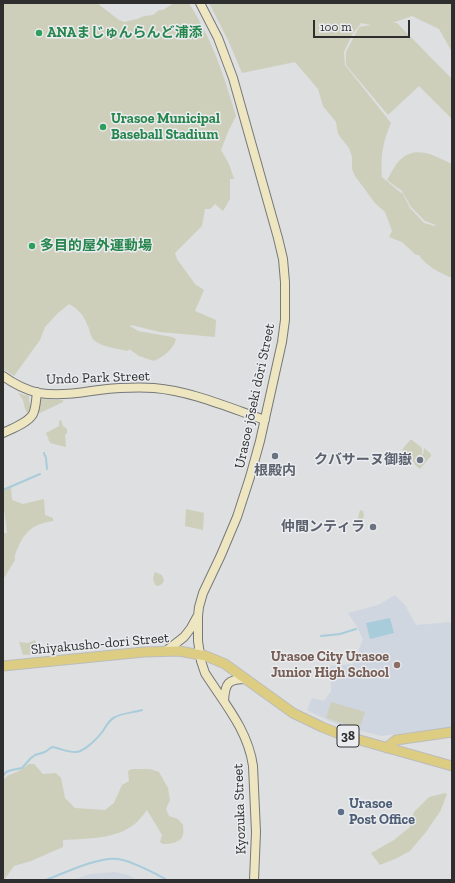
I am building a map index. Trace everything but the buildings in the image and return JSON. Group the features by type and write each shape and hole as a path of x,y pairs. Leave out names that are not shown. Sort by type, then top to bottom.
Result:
{"main road":[{"name":"Urasoe jōseki dōri Street","path":"199,654 198,616 200,602 238,514 250,477 265,420 283,331 286,301 283,259 277,233 232,78 215,32 200,3"},
{"name":"Undo Park Street","path":"3,376 15,384 37,392 49,394 66,394 120,388 159,389 192,396 265,420"},
{"path":"3,433 28,420 34,410 37,392"},
{"path":"166,651 184,637 198,616"},
{"name":"Shiyakusho-dori Street","path":"3,666 166,651 199,654"},
{"name":"38","path":"199,654 212,657 220,661 288,710 322,727 342,735 452,766"},
{"name":"Kyozuka Street","path":"199,654 204,670 238,722 252,755 256,832 254,880"},
{"path":"224,701 224,691 228,684 234,680 246,679"},
{"path":"387,748 396,740 452,732"}],"shaded area":[{"name":"Urasoe City Urasoe Junior High School","path":"395,595 405,605 416,625 452,622 452,727 382,736 345,727 307,710 312,698 324,701 331,691 330,666 353,664 363,639 348,613 378,605"},
{"path":"115,872 128,875 137,880 73,880 90,874"}],"green space":[{"path":"3,3 97,3 119,20 124,22 153,15 159,10 163,10 174,3 189,3 211,45 236,116 221,150 229,164 234,179 230,179 230,199 223,211 215,204 210,209 205,209 202,226 175,253 177,259 195,284 204,290 195,311 216,320 215,337 160,332 131,325 130,326 138,331 176,339 175,343 168,352 154,361 139,356 129,349 128,351 111,348 93,340 82,315 78,310 69,304 45,327 40,340 14,376 3,369"},
{"path":"209,3 452,3 452,52 439,29 412,16 392,23 397,23 452,79 452,119 419,86 388,115 346,65 346,52 359,27 371,25 361,23 352,35 344,52 345,65 391,123 383,149 381,163 382,177 401,193 402,192 410,208 424,223 436,225 425,221 411,207 402,191 387,180 399,161 412,153 425,153 452,164 452,278 429,266 419,255 416,255 402,242 389,237 392,231 385,212 375,203 355,176 352,169 352,157 349,148 338,134 336,122 323,106 318,89 295,62 242,73 228,40"},
{"path":"18,393 29,396 31,406 28,414 23,400"},
{"path":"42,399 63,400 63,402 40,413 37,411"},
{"path":"61,420 63,426 67,429 67,433 65,435 66,447 50,443 46,433 59,426 59,421"},
{"path":"410,440 422,448 422,454 417,456 414,463 402,450"},
{"path":"424,448 431,454 431,456 420,469 414,464 418,457 423,454"},
{"path":"11,487 12,500 23,504 44,499 45,515 53,518 53,521 32,528 25,535 16,552 15,560 4,578 3,533 7,533 3,508 3,489"},
{"path":"186,509 204,513 203,530 185,526"},
{"path":"360,510 363,511 364,515 361,528 356,526"},
{"path":"155,572 162,575 164,581 158,586 155,585 153,578"},
{"path":"35,640 38,654 23,655 19,642 28,643"},
{"path":"331,702 365,712 359,729 326,718"},
{"path":"29,764 34,764 43,774 56,773 61,778 65,798 75,808 105,810 114,803 122,785 129,781 128,771 132,769 150,769 159,772 168,788 170,800 166,809 169,816 178,819 183,825 182,838 171,843 163,844 160,842 162,835 147,810 137,822 121,832 102,837 63,840 63,847 31,861 14,866 3,880 3,780"},
{"path":"445,793 447,794 441,810 426,832 410,851 380,865 371,853 394,840 410,827 410,819 415,811 429,797"}],"water":[{"path":"390,618 394,633 370,639 366,623"}],"waterway":[{"path":"44,453 47,469"},
{"path":"3,490 40,474"},
{"path":"321,636 340,634 356,629"},
{"path":"3,776 6,772 22,768 35,755 45,752 52,747 70,752 80,751 95,741 109,721 113,718 142,710"},
{"path":"46,880 92,862 110,859 118,859 129,862 167,880"}],"place":[{"name":"ANAまじゅんらんど浦添","path":"39,33"},
{"name":"Urasoe Municipal Baseball Stadium","path":"103,127"},
{"name":"多目的屋外運動場","path":"32,246"},
{"name":"根殿内","path":"275,456"},
{"name":"クバサーヌ御嶽","path":"420,460"},
{"name":"仲間ンティラ","path":"373,527"},
{"name":"Urasoe City Urasoe Junior High School","path":"397,665"},
{"name":"Urasoe Post Office","path":"341,812"}]}
